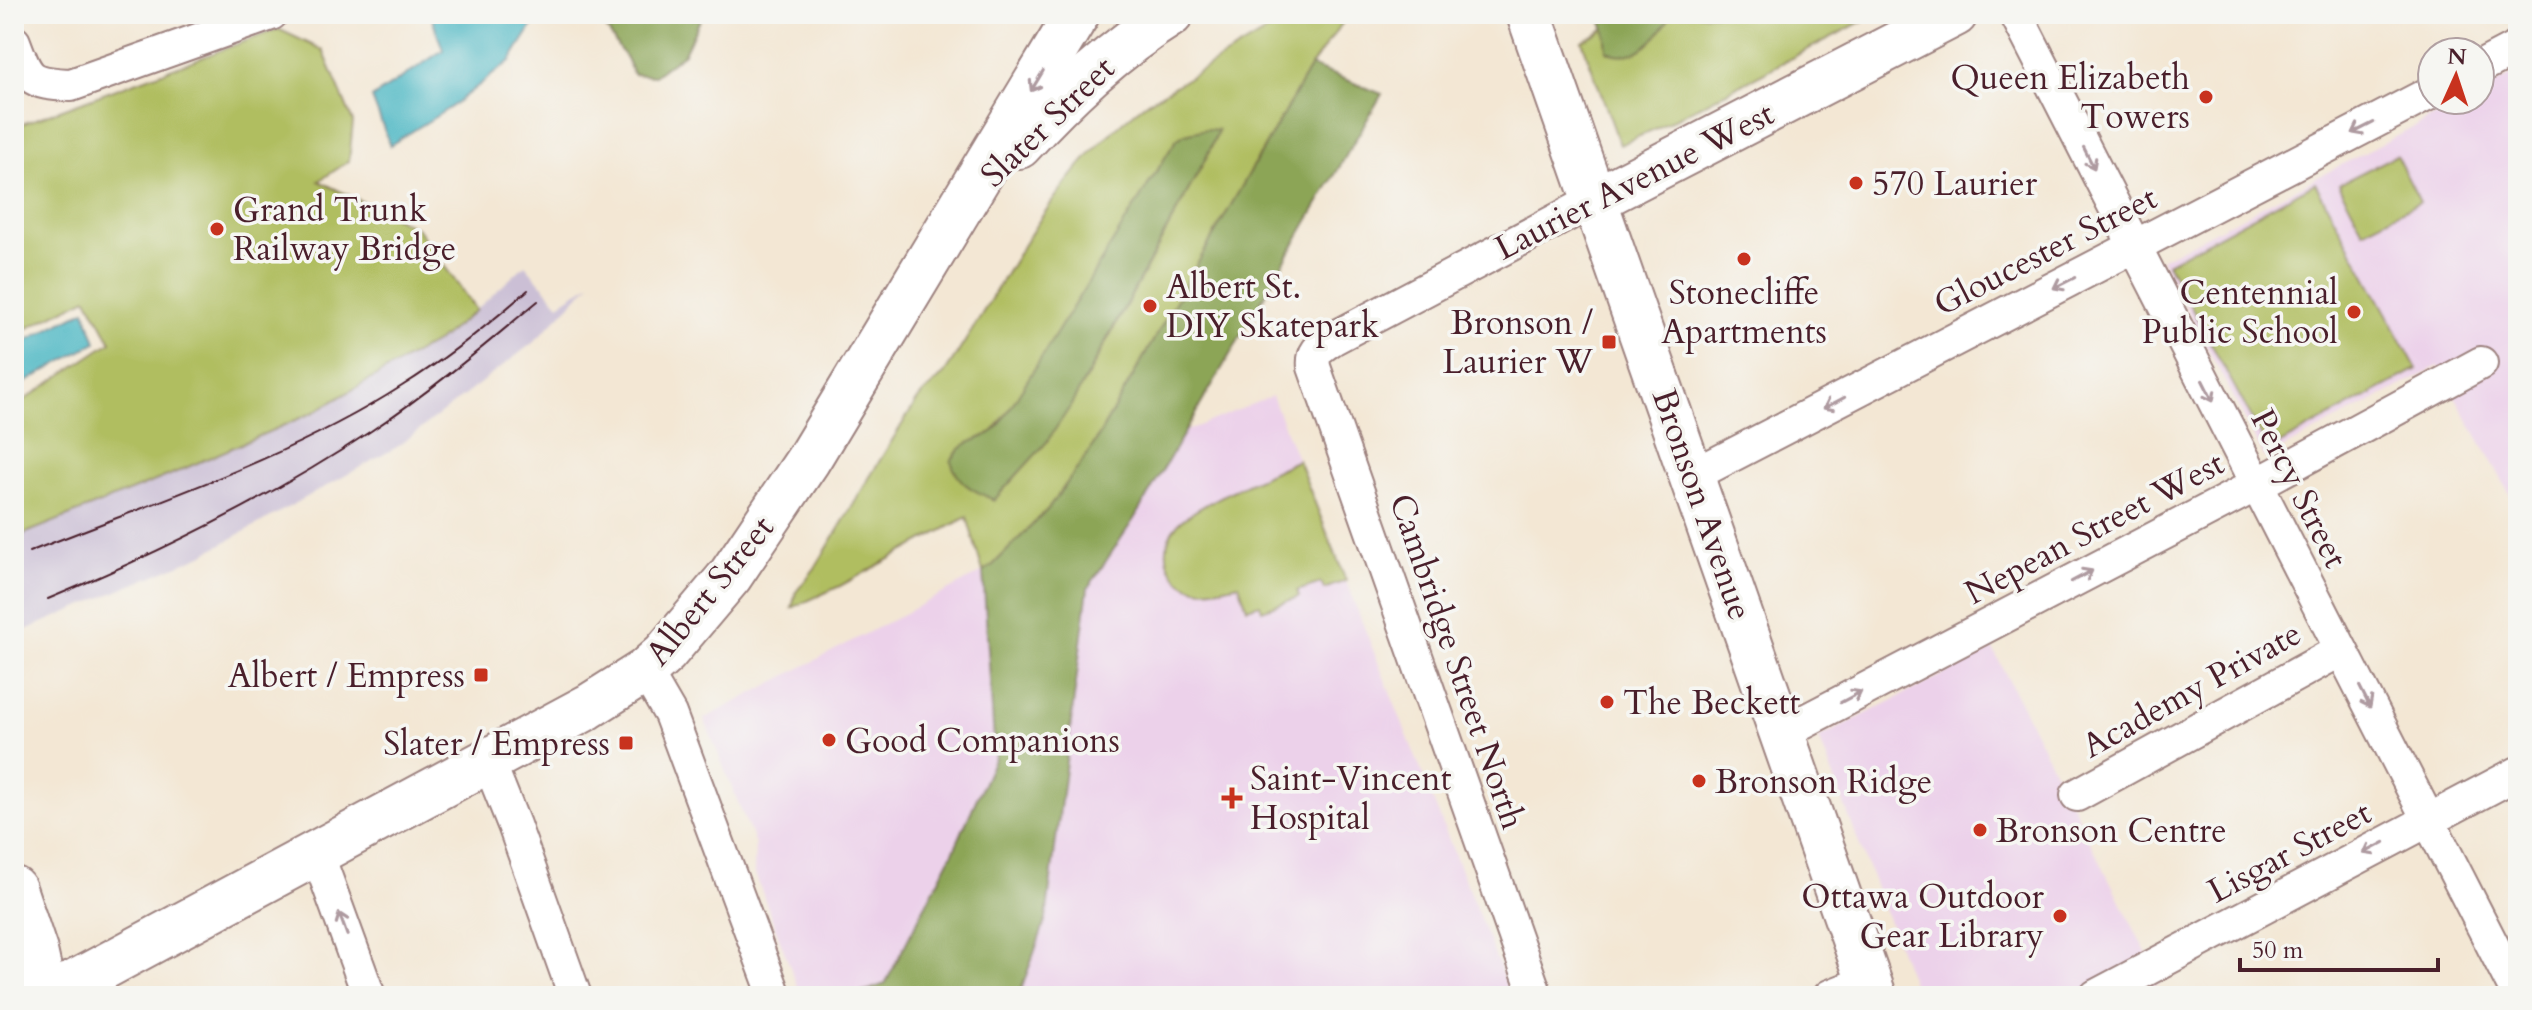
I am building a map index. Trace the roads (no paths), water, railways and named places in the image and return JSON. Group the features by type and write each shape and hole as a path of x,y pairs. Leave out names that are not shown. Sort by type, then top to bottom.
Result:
{"main road":[{"name":"Albert Street","path":"46,996 588,707 645,671 671,647 763,529 965,203 1077,14"},
{"name":"Slater Street","path":"965,203 1071,91 1114,54 1171,14"},
{"name":"Bronson Avenue","path":"1529,14 1782,733 1857,991"},
{"name":"Laurier Avenue West","path":"1595,200 1955,14"},
{"path":"14,889 46,996"},
{"path":"14,968 46,996"}],"street":[{"path":"14,42 24,69 31,77 44,84 71,85 271,14"},
{"name":"Percy Street","path":"2016,14 2518,995"},
{"path":"2496,59 2518,47"},
{"name":"Gloucester Street","path":"1692,476 2416,100"},
{"name":"Laurier Avenue West","path":"1315,350 1595,200"},
{"name":"Cambridge Street North","path":"1315,350 1314,367 1536,996"},
{"name":"Nepean Street West","path":"1782,733 2256,485 2481,363"},
{"name":"Academy Private","path":"2077,795 2341,650"},
{"path":"645,671 670,714 775,996"},
{"path":"488,760 575,996"},
{"name":"Lisgar Street","path":"2096,996 2518,773"},
{"path":"317,853 369,996"}],"water":[{"path":"437,14 540,14 510,61 451,107 390,145 372,98 443,50 432,18"},
{"path":"85,310 96,342 14,389 14,347"}],"tram line":[{"path":"29,552 220,478 313,436 435,364 528,290"},
{"path":"48,599 214,523 332,456 414,401 538,301"}],"place":[{"name":"Queen Elizabeth Towers","path":"2206,97"},
{"name":"570 Laurier","path":"1856,183"},
{"name":"Grand Trunk Railway Bridge","path":"217,229"},
{"name":"Stonecliffe Apartments","path":"1744,259"},
{"name":"Albert St. DIY Skatepark","path":"1150,306"},
{"name":"Centennial Public School","path":"2354,312"},
{"name":"Bronson / Laurier W","path":"1609,342"},
{"name":"Albert / Empress","path":"481,675"},
{"name":"The Beckett","path":"1607,702"},
{"name":"Good Companions","path":"829,740"},
{"name":"Slater / Empress","path":"626,743"},
{"name":"Bronson Ridge","path":"1699,781"},
{"name":"Saint-Vincent Hospital","path":"1232,798"},
{"name":"Bronson Centre","path":"1980,830"},
{"name":"Ottawa Outdoor Gear Library","path":"2060,916"}]}
